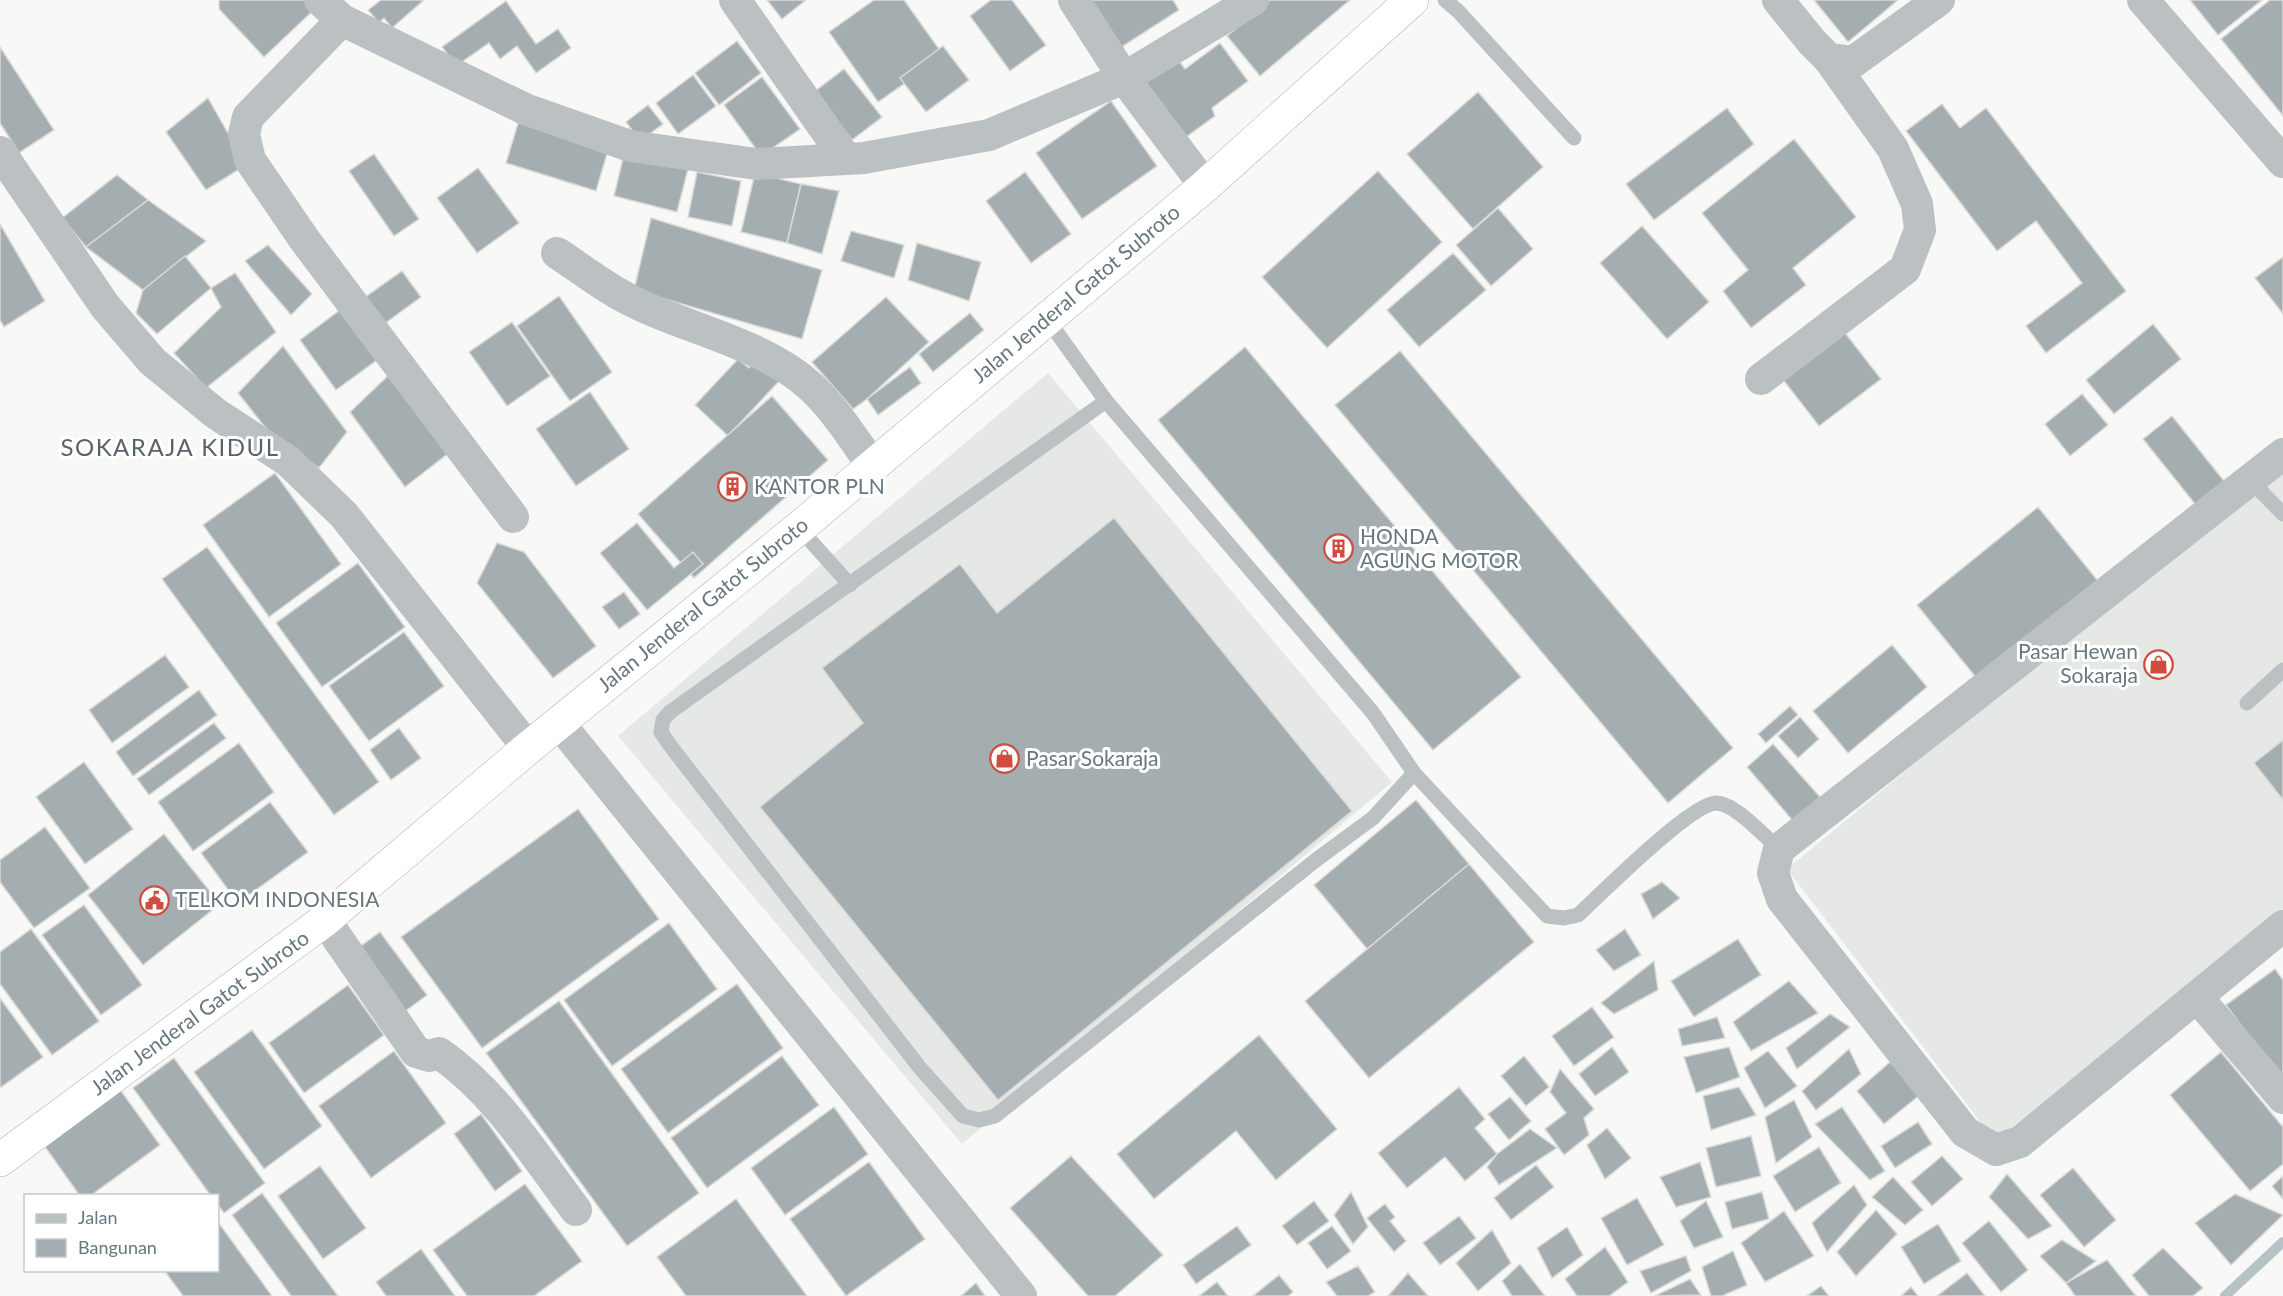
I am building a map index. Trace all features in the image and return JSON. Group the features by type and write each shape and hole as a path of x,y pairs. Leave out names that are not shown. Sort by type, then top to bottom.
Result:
{"highway":[{"name":"Jalan Jenderal Gatot Subroto","path":"0,1160 325,920 528,748 799,528 1205,186 1412,0"}],"street":[{"path":"735,0 846,159"},
{"path":"1074,0 1124,78 1205,186"},
{"path":"513,518 304,239 250,160 244,134 248,117 331,10 525,109 630,146 756,164 864,158 989,135 1124,78 1253,0"},
{"path":"1761,379 1905,269 1920,230 1917,204 1893,149 1829,59 1778,0"},
{"path":"1829,59 1853,62 1939,0"},
{"path":"2143,0 2283,162"},
{"path":"0,152 105,306 152,361 215,413 288,461 344,515 528,748"},
{"path":"557,253 623,297 750,351 790,371 811,387 837,416 872,465"},
{"path":"2283,454 1779,849 1773,873 1782,899 1965,1131 1996,1150 2020,1142 2283,926"},
{"path":"559,723 1021,1296"},
{"path":"325,920 416,1052 429,1056 439,1053 457,1065 503,1114 576,1210"},
{"path":"2197,997 2283,1098"}],"lane":[{"path":"1445,0 1458,11 1574,138"},
{"path":"1047,319 1106,401 1373,713 1414,773 1546,916 1564,918 1578,915 1687,817 1715,803 1731,807 1779,849"},
{"path":"1106,401 670,712 663,720 661,732 920,1068 963,1116 979,1120 995,1116 1316,860 1373,818 1414,773"},
{"path":"2250,480 2283,514"},
{"path":"799,528 850,585"},
{"path":"2247,703 2283,670"}],"shaded area":[{"name":"Pasar Sokaraja","path":"1048,373 1392,782 962,1144 618,736"},
{"name":"Pasar Hewan Sokaraja","path":"2283,459 2283,909 1995,1141 1787,869"}],"building":[{"path":"219,0 314,0 319,5 264,57 219,9"},
{"path":"381,0 424,0 392,28 384,18 379,23 368,10"},
{"path":"767,0 806,0 782,19"},
{"path":"874,0 904,0 944,56 878,102 829,32"},
{"path":"991,0 1012,0 1046,45 1010,71 970,16"},
{"path":"1088,0 1173,0 1179,10 1120,48"},
{"path":"1270,0 1350,0 1260,76 1227,36"},
{"path":"1814,0 1898,0 1848,42"},
{"path":"2190,0 2262,0 2218,35"},
{"path":"2270,0 2283,0 2283,116 2221,39"},
{"path":"506,1 536,44 558,29 571,48 536,73 517,46 500,59 489,43 456,66 442,47"},
{"path":"737,41 761,73 719,105 695,73"},
{"path":"1220,43 1248,81 1212,108 1215,116 1179,142 1137,86 1176,57 1185,69"},
{"path":"943,46 969,80 926,112 900,78"},
{"path":"0,47 54,130 19,153 0,123"},
{"path":"844,69 882,117 852,140 814,92"},
{"path":"693,75 716,106 678,134 656,103"},
{"path":"762,77 800,129 761,156 724,105"},
{"path":"1478,92 1543,167 1473,229 1407,154"},
{"path":"208,98 246,165 206,190 166,132"},
{"path":"1111,101 1157,166 1082,219 1036,153"},
{"path":"1942,104 1960,128 1986,108 2126,291 2046,353 2026,326 2082,283 2036,221 1997,251 1906,131"},
{"path":"648,105 663,124 640,141 626,122"},
{"path":"1727,108 1754,144 1654,220 1626,184"},
{"path":"519,120 609,147 596,191 506,163"},
{"path":"1794,139 1856,217 1793,268 1806,285 1751,328 1723,291 1748,270 1702,213"},
{"path":"374,154 419,219 394,236 349,171"},
{"path":"624,154 688,169 677,212 614,196"},
{"path":"478,168 519,223 477,253 437,198"},
{"path":"1378,171 1442,242 1327,348 1262,277"},
{"path":"697,172 741,181 732,226 688,217"},
{"path":"1025,172 1071,234 1031,263 986,201"},
{"path":"755,173 801,184 787,243 741,232"},
{"path":"117,175 148,200 86,247 62,218"},
{"path":"801,184 839,191 822,254 787,243"},
{"path":"148,200 206,241 143,290 86,247"},
{"path":"1498,208 1533,249 1491,286 1456,245"},
{"path":"651,218 822,270 802,339 634,290"},
{"path":"0,224 45,301 4,327 0,320"},
{"path":"1642,226 1709,302 1667,339 1600,263"},
{"path":"851,231 904,245 894,278 841,261"},
{"path":"917,243 981,262 969,301 908,280"},
{"path":"268,245 312,294 291,315 245,261"},
{"path":"1453,253 1486,290 1419,347 1387,310"},
{"path":"185,256 211,288 157,334 136,313 143,290"},
{"path":"2283,257 2283,314 2255,278"},
{"path":"402,271 421,297 384,324 364,298"},
{"path":"235,273 276,332 206,388 174,353 221,307 211,288"},
{"path":"559,296 612,372 570,401 517,326"},
{"path":"886,297 929,342 853,409 812,362"},
{"path":"340,310 377,360 336,390 300,340"},
{"path":"970,313 984,330 933,372 919,354"},
{"path":"512,322 550,376 507,406 469,352"},
{"path":"2153,324 2181,359 2114,414 2086,380"},
{"path":"1842,329 1881,379 1819,426 1781,377"},
{"path":"283,346 347,432 319,468 276,441 238,393"},
{"name":"HONDA AGUNG MOTOR","path":"1245,347 1521,677 1433,750 1158,420"},
{"path":"1400,351 1733,748 1668,803 1335,405"},
{"path":"758,358 781,379 728,436 695,405 738,359 749,368"},
{"path":"910,367 921,383 878,415 867,399"},
{"path":"393,371 450,452 405,487 350,412"},
{"path":"590,392 629,449 576,486 536,429"},
{"path":"2082,394 2108,425 2070,456 2045,424"},
{"name":"KANTOR PLN","path":"772,396 828,460 694,578 638,514"},
{"path":"2172,416 2224,481 2195,504 2143,439"},
{"path":"275,473 341,564 269,617 203,525"},
{"path":"2038,507 2098,581 1978,680 1917,605"},
{"name":"Pasar Sokaraja","path":"1114,518 1352,811 998,1100 760,807 863,723 822,668 960,564 997,613"},
{"path":"637,523 674,568 693,552 703,564 647,610 600,553"},
{"path":"497,543 524,552 596,646 553,678 477,583"},
{"path":"207,547 379,782 334,815 162,579"},
{"path":"358,563 405,627 322,687 276,623"},
{"path":"624,592 640,614 619,629 602,607"},
{"path":"404,632 444,686 369,741 329,686"},
{"path":"1892,645 1927,687 1848,753 1813,711"},
{"path":"165,655 189,687 112,743 89,710"},
{"path":"199,690 217,715 133,776 116,752"},
{"path":"1790,706 1798,715 1766,743 1758,734"},
{"path":"1800,717 1819,739 1798,758 1778,736"},
{"path":"214,723 226,738 149,795 137,779"},
{"path":"399,728 421,758 391,780 370,750"},
{"path":"2283,740 2283,800 2254,763"},
{"path":"239,743 274,792 193,851 158,802"},
{"path":"1773,744 1820,797 1793,821 1747,767"},
{"path":"84,762 133,829 85,864 36,797"},
{"path":"1416,800 1469,864 1367,949 1314,885"},
{"path":"270,802 308,852 238,903 201,853"},
{"path":"578,809 659,919 482,1048 401,937"},
{"path":"45,827 90,888 34,928 0,882 0,860"},
{"name":"TELKOM INDONESIA","path":"164,834 220,904 143,965 88,895"},
{"path":"1469,864 1534,942 1369,1078 1305,1001"},
{"path":"1662,882 1680,898 1653,919 1641,894"},
{"path":"84,905 142,985 101,1015 42,935"},
{"path":"669,923 717,989 612,1066 564,1000"},
{"path":"31,929 99,1021 52,1055 0,984 0,952"},
{"path":"1625,929 1641,955 1614,971 1596,950"},
{"path":"380,932 427,995 400,1015 354,951"},
{"path":"1738,939 1761,975 1694,1017 1671,981"},
{"path":"1654,961 1658,990 1614,1014 1601,1003"},
{"path":"2275,969 2283,980 2283,1081 2226,1005"},
{"path":"1789,981 1818,1013 1751,1051 1733,1022"},
{"path":"737,984 783,1048 668,1133 621,1069"},
{"path":"348,985 384,1035 304,1093 269,1043"},
{"path":"0,998 43,1057 0,1088"},
{"path":"559,1001 699,1193 627,1246 486,1053"},
{"path":"1592,1007 1614,1037 1574,1066 1552,1036"},
{"path":"1830,1014 1850,1027 1797,1069 1786,1048"},
{"path":"1717,1017 1725,1038 1682,1046 1678,1029"},
{"path":"252,1030 322,1126 264,1169 194,1072"},
{"path":"1259,1035 1337,1129 1276,1180 1236,1131 1154,1199 1117,1154"},
{"path":"1612,1047 1629,1072 1595,1096 1579,1074"},
{"path":"1729,1047 1740,1077 1696,1093 1684,1057"},
{"path":"1849,1049 1861,1074 1816,1110 1802,1091"},
{"path":"394,1051 446,1123 371,1178 319,1106"},
{"path":"1768,1051 1797,1086 1765,1108 1744,1068"},
{"path":"2221,1052 2283,1127 2283,1164 2250,1191 2170,1095"},
{"path":"782,1056 819,1105 707,1188 671,1138"},
{"path":"1524,1056 1549,1087 1526,1106 1501,1076"},
{"path":"174,1058 265,1183 224,1213 219,1206 219,1194 210,1194 133,1088"},
{"path":"1890,1062 1921,1094 1884,1124 1857,1091"},
{"path":"1560,1069 1594,1109 1584,1118 1589,1135 1564,1155 1545,1129 1566,1113 1550,1092"},
{"path":"1459,1087 1485,1119 1475,1128 1497,1154 1465,1181 1445,1157 1407,1188 1378,1153"},
{"path":"1739,1087 1756,1115 1711,1130 1703,1096"},
{"path":"119,1088 160,1145 93,1194 79,1194 43,1144"},
{"path":"1510,1097 1531,1121 1509,1140 1488,1114"},
{"path":"1794,1100 1812,1137 1776,1163 1765,1117"},
{"path":"834,1107 868,1154 785,1215 751,1168"},
{"path":"1842,1107 1885,1171 1870,1180 1815,1124"},
{"path":"481,1114 522,1171 495,1191 454,1134"},
{"path":"1918,1122 1932,1144 1895,1168 1881,1146"},
{"path":"1607,1128 1631,1158 1605,1179 1587,1145"},
{"path":"1530,1129 1557,1148 1499,1185 1487,1167 1497,1154"},
{"path":"1751,1136 1761,1176 1716,1187 1706,1148"},
{"path":"1819,1147 1841,1183 1795,1212 1773,1176"},
{"path":"1071,1156 1163,1255 1115,1296 1088,1296 1010,1208"},
{"path":"1942,1156 1963,1179 1932,1206 1911,1182"},
{"path":"869,1162 925,1239 846,1296 790,1219"},
{"path":"1700,1162 1711,1197 1676,1207 1660,1177"},
{"path":"1536,1165 1554,1187 1511,1220 1494,1198"},
{"path":"320,1166 366,1228 323,1259 278,1196"},
{"path":"2073,1168 2116,1220 2084,1247 2040,1195"},
{"path":"2007,1174 2052,1226 2028,1239 1989,1197"},
{"path":"2283,1176 2283,1199 2272,1186"},
{"path":"1893,1177 1923,1210 1905,1225 1872,1197"},
{"path":"525,1184 582,1261 534,1296 467,1296 433,1250"},
{"path":"1854,1185 1867,1205 1827,1252 1812,1223"},
{"path":"1351,1192 1368,1227 1353,1244 1334,1215"},
{"path":"1762,1192 1769,1219 1732,1229 1725,1202"},
{"path":"262,1193 338,1296 291,1296 232,1215"},
{"path":"2235,1194 2283,1215 2231,1265 2195,1223"},
{"path":"1637,1198 1664,1245 1627,1265 1601,1218"},
{"path":"736,1199 807,1296 686,1296 657,1257"},
{"path":"1314,1201 1329,1221 1297,1245 1282,1226"},
{"path":"1706,1201 1723,1237 1694,1248 1680,1221"},
{"path":"1385,1204 1395,1217 1390,1221 1406,1241 1394,1252 1367,1218"},
{"path":"1876,1210 1897,1234 1856,1276 1837,1252"},
{"path":"1784,1211 1814,1256 1765,1282 1741,1243"},
{"path":"1459,1216 1476,1238 1440,1265 1423,1243"},
{"path":"1989,1221 2028,1270 2001,1292 1962,1243"},
{"path":"219,1223 272,1296 183,1296 165,1272 219,1272"},
{"path":"1938,1224 1961,1261 1924,1284 1901,1247"},
{"path":"1237,1226 1251,1245 1196,1284 1183,1265"},
{"path":"1332,1226 1351,1251 1327,1269 1308,1243"},
{"path":"1567,1227 1583,1255 1552,1278 1537,1248"},
{"path":"1492,1230 1511,1263 1478,1291 1456,1263"},
{"path":"2062,1240 2096,1261 2066,1283 2040,1256"},
{"path":"1605,1247 1628,1282 1609,1296 1577,1296 1565,1279"},
{"path":"2163,1248 2203,1288 2193,1296 2149,1296 2132,1275"},
{"path":"421,1249 455,1296 386,1296 376,1282"},
{"path":"1733,1251 1747,1285 1722,1296 1711,1296 1702,1267"},
{"path":"1686,1256 1691,1271 1651,1293 1640,1271"},
{"path":"2107,1260 2136,1296 2075,1296 2066,1283"},
{"path":"1520,1264 1545,1296 1512,1296 1502,1281"},
{"path":"1358,1266 1375,1292 1368,1296 1337,1296 1326,1282"},
{"path":"1408,1273 1428,1296 1388,1296"},
{"path":"1967,1273 1985,1296 1937,1296"},
{"path":"1279,1275 1293,1292 1288,1296 1253,1296"},
{"path":"1690,1279 1701,1295 1655,1296"},
{"path":"1217,1282 1228,1296 1199,1296"},
{"path":"976,1283 985,1296 961,1296"},
{"path":"1821,1286 1829,1296 1807,1296"},
{"path":"1911,1287 1918,1296 1901,1296"}],"waterway":[{"path":"2225,1296 2283,1242"}],"place":[{"name":"KANTOR PLN","path":"733,487"},
{"name":"HONDA AGUNG MOTOR","path":"1339,549"},
{"name":"Pasar Hewan Sokaraja","path":"2159,664"},
{"name":"Pasar Sokaraja","path":"1005,759"},
{"name":"TELKOM INDONESIA","path":"154,900"}],"district":[{"name":"SOKARAJA KIDUL","path":"170,448"}]}
